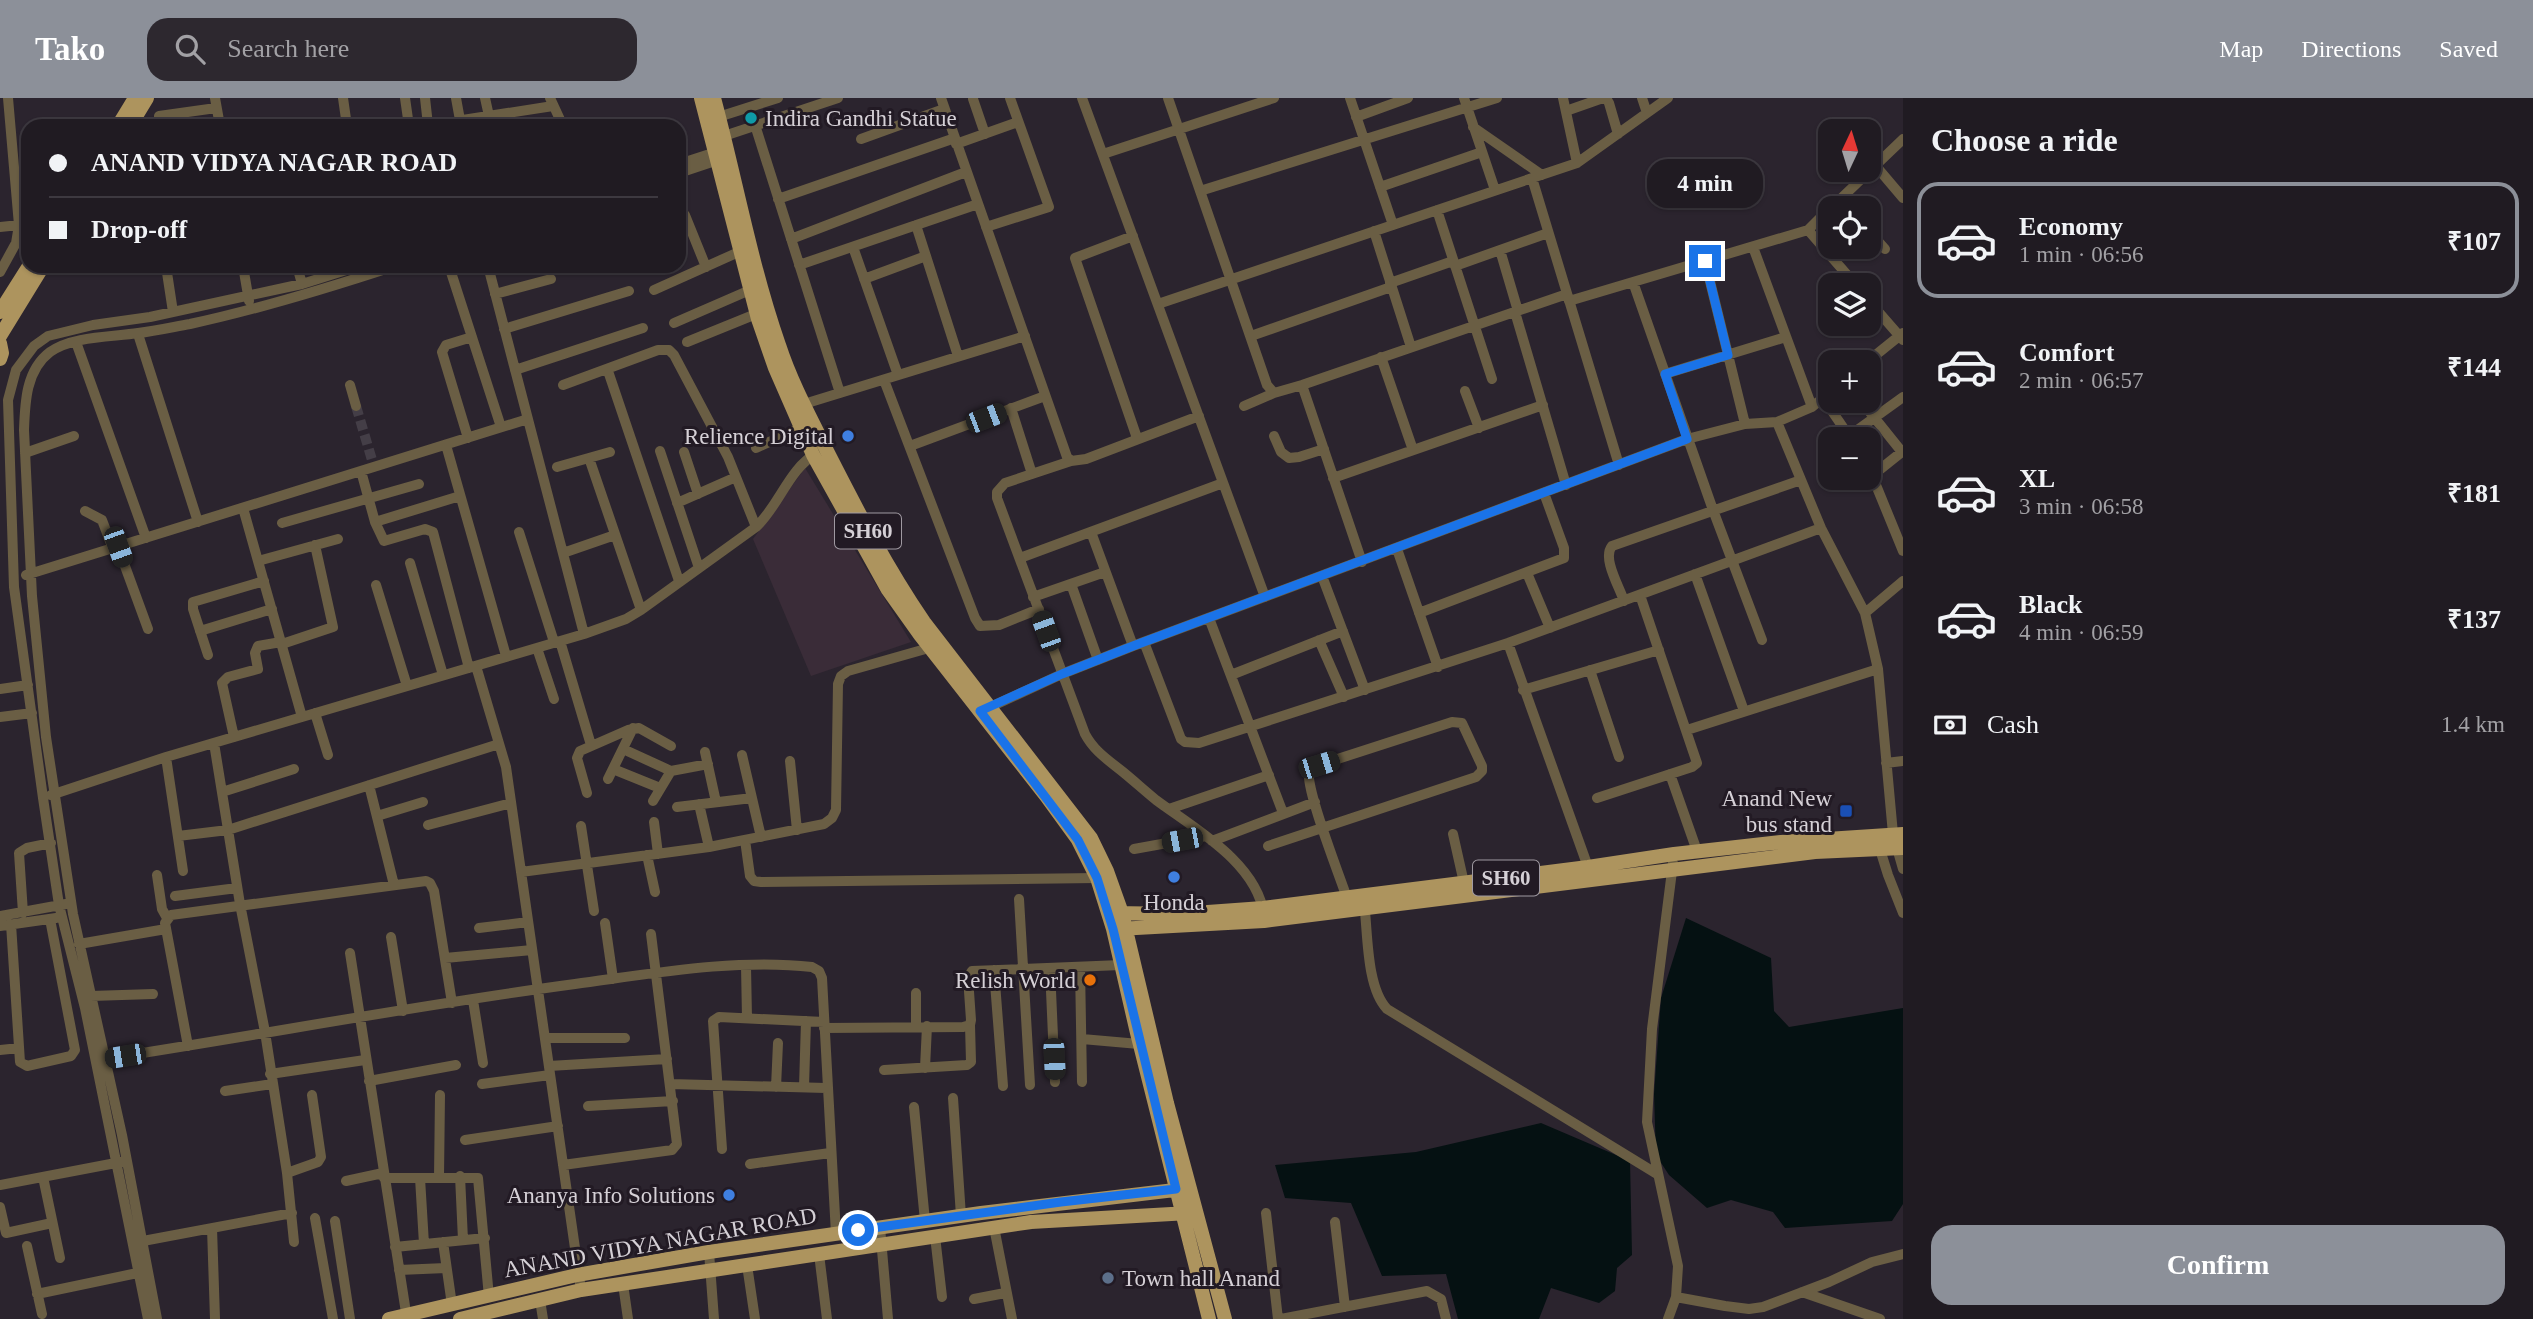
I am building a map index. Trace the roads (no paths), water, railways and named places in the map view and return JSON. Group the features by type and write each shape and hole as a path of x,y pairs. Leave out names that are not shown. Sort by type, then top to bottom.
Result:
{"main road":[{"path":"122,119 135,98"},
{"path":"134,119 147,98"},
{"name":"SH60","path":"701,98 713,119"},
{"name":"SH60","path":"714,98 713,119 717,147 756,314 800,428 819,451"},
{"name":"SH60","path":"717,147 779,346 804,404 819,451 888,590 1090,838 1107,871 1116,913"},
{"path":"0,312 25,273"},
{"path":"0,337 40,273"},
{"path":"0,343 0,361"},
{"name":"SH60","path":"986,709 1078,840 1116,913"},
{"name":"SH60","path":"1120,929 1364,903 1673,861 1697,851 1899,841"},
{"name":"SH60","path":"1364,903 1464,883 1588,867 1815,852 1878,842"},
{"path":"1116,913 1225,1319"},
{"name":"SH60","path":"1116,913 1264,914"},
{"path":"1120,929 1121,965 1139,1044 1209,1319"},
{"name":"ANAND VIDYA NAGAR ROAD","path":"389,1319 489,1297 579,1283 709,1252 961,1216 1191,1188"},
{"name":"ANAND VIDYA NAGAR ROAD","path":"460,1319 540,1300 579,1283 623,1283 1031,1222 1198,1213"}],"street":[{"path":"0,271 16,243 19,225 5,122 8,98"},
{"path":"343,98 346,119"},
{"path":"405,98 408,119"},
{"path":"425,98 426,119"},
{"path":"456,98 460,119"},
{"path":"485,98 489,116"},
{"path":"713,119 778,98"},
{"path":"686,168 755,125 838,98"},
{"path":"986,227 1049,207 1010,98"},
{"path":"1082,98 1265,597"},
{"path":"1168,98 1267,385 1274,393"},
{"path":"1103,154 1251,102 1274,98"},
{"path":"1350,98 1393,225"},
{"path":"1356,117 1391,101 1408,98"},
{"path":"1200,191 1364,140 1465,103 1497,98"},
{"path":"1563,98 1577,163"},
{"path":"1566,111 1604,98 1609,103 1618,134"},
{"path":"1642,98 1647,114"},
{"path":"1158,304 1577,163 1668,98"},
{"path":"973,99 985,134"},
{"path":"467,119 552,102 560,119"},
{"path":"159,116 216,103"},
{"path":"1465,103 1495,190"},
{"path":"860,139 943,104 1064,451 1071,461"},
{"path":"778,199 1018,122"},
{"path":"755,125 840,393"},
{"path":"1474,127 1537,176 1548,233 1619,465"},
{"path":"1881,159 1903,139"},
{"path":"686,161 717,147"},
{"path":"1380,187 1482,152"},
{"path":"791,239 967,172"},
{"path":"1881,172 1903,198"},
{"path":"1844,196 1858,182"},
{"path":"799,265 978,204"},
{"path":"1437,210 1492,379"},
{"path":"686,217 706,267"},
{"path":"1244,406 1274,393 1517,311 1633,282 1753,247 1808,230 1818,220"},
{"path":"0,227 19,225"},
{"path":"916,225 958,356"},
{"path":"1808,230 1846,273"},
{"path":"1374,231 1411,347"},
{"path":"1251,336 1454,263 1548,233"},
{"path":"1133,236 1075,258 1137,438"},
{"path":"1881,244 1885,249"},
{"path":"852,247 898,375"},
{"path":"1753,247 1812,407"},
{"path":"1500,250 1566,485"},
{"path":"654,290 741,251"},
{"path":"864,279 926,256"},
{"path":"1705,261 1745,424"},
{"path":"167,273 173,312"},
{"path":"244,273 251,310"},
{"path":"299,273 302,284"},
{"path":"59,905 14,582 8,400 16,370 34,346 60,331 173,312 302,284 337,273"},
{"path":"156,1319 143,1272 143,1241 122,1161 69,911 46,737 30,575 25,409 30,378 47,355 55,349 76,342 138,334 251,310 372,273"},
{"path":"451,273 501,427"},
{"path":"490,273 584,634"},
{"path":"495,294 551,279"},
{"path":"1633,282 1687,439 1762,640"},
{"path":"674,323 750,290"},
{"path":"504,329 629,291"},
{"path":"687,342 756,314"},
{"path":"1881,314 1902,336 1881,352"},
{"path":"515,370 643,328"},
{"path":"138,334 198,522"},
{"path":"804,404 1025,336"},
{"path":"468,438 442,352 446,345 471,337"},
{"path":"1665,374 1787,337"},
{"path":"76,342 146,538"},
{"path":"563,385 658,350 669,350 680,366 736,477 756,527"},
{"path":"1381,357 1413,450"},
{"path":"0,361 30,378"},
{"path":"608,370 679,581"},
{"path":"884,380 980,626 999,625 1039,610"},
{"path":"1302,385 1362,562"},
{"path":"350,386 356,406"},
{"path":"1465,391 1479,428"},
{"path":"910,446 1045,396"},
{"path":"1864,427 1903,397"},
{"path":"986,709 1062,674 1133,646 1687,439 1745,424 1777,422 1818,402"},
{"path":"1333,478 1543,405"},
{"path":"1011,408 1032,474"},
{"path":"1870,413 1902,452 1881,465"},
{"path":"1199,416 1086,459 1071,461 1005,483 997,492 999,504 1062,674 1085,734 1094,749 1209,838 1250,878 1264,914"},
{"path":"0,589 30,575 360,471 373,464 446,445 528,419"},
{"path":"1777,422 1821,528 1865,613 1878,669 1886,763 1903,869"},
{"path":"756,448 800,428"},
{"path":"25,453 74,436"},
{"path":"1274,436 1281,452 1289,458 1324,449"},
{"path":"446,445 506,656"},
{"path":"43,798 166,757 626,620 756,527 769,514 800,466 819,451"},
{"path":"557,467 610,452"},
{"path":"660,452 699,568"},
{"path":"684,452 698,494"},
{"path":"589,458 642,610"},
{"path":"360,471 375,522 384,541 425,529 433,532 506,766 579,1283"},
{"path":"677,503 736,477"},
{"path":"1624,601 1608,557 1612,546 1801,480"},
{"path":"1020,558 1223,483"},
{"path":"282,523 418,484"},
{"path":"1879,490 1903,551"},
{"path":"1419,612 1560,561 1565,553 1544,494"},
{"path":"375,522 460,496"},
{"path":"243,508 302,717"},
{"path":"85,511 102,520 148,629"},
{"path":"1144,642 1181,739 1199,743 1508,643 1821,528"},
{"path":"519,531 591,745"},
{"path":"1091,532 1133,646"},
{"path":"563,553 615,535"},
{"path":"0,537 14,537"},
{"path":"258,561 338,538"},
{"path":"234,737 222,683 228,677 258,669 255,653 258,646 282,643 333,627 315,545"},
{"path":"1397,549 1438,667"},
{"path":"410,563 443,675"},
{"path":"1033,597 1105,572"},
{"path":"1527,573 1549,628"},
{"path":"1695,574 1744,711"},
{"path":"1322,576 1366,690"},
{"path":"208,655 192,609 193,602 264,581"},
{"path":"1865,613 1903,581"},
{"path":"1071,584 1098,660"},
{"path":"376,585 407,686"},
{"path":"1597,798 1692,767 1697,763 1640,594"},
{"path":"200,631 272,609"},
{"path":"1209,618 1283,813"},
{"path":"1231,675 1343,631"},
{"path":"1319,640 1344,697"},
{"path":"1508,643 1588,867"},
{"path":"521,872 709,847 824,824 832,818 836,810 838,684 841,676 848,671 936,646"},
{"path":"537,648 554,699"},
{"path":"1523,690 1659,650"},
{"path":"1687,730 1878,669"},
{"path":"1590,670 1619,757"},
{"path":"0,689 28,685"},
{"path":"0,717 32,713"},
{"path":"315,713 328,755"},
{"path":"1269,846 1323,826 1476,777 1482,771 1482,766 1462,723 1452,722 1312,768 1308,778 1315,802 1323,826 1348,904"},
{"path":"633,728 611,774 660,788"},
{"path":"587,793 578,754 591,745 633,728 645,730 671,746"},
{"path":"214,743 237,888 265,1032 287,1172 294,1242"},
{"path":"178,836 228,830 499,744"},
{"path":"623,749 671,771"},
{"path":"742,755 761,837"},
{"path":"166,757 183,871"},
{"path":"653,801 671,771 707,758 716,802"},
{"path":"790,761 797,830"},
{"path":"1886,763 1903,761"},
{"path":"222,792 294,769"},
{"path":"1670,774 1697,851"},
{"path":"1169,808 1269,775"},
{"path":"369,785 394,885"},
{"path":"677,807 752,798"},
{"path":"377,816 424,802"},
{"path":"1133,849 1209,838 1315,802"},
{"path":"428,825 511,803"},
{"path":"699,804 709,847"},
{"path":"654,822 654,892"},
{"path":"582,826 594,911"},
{"path":"1453,834 1464,883"},
{"path":"745,840 750,876 754,881 761,882 1097,878"},
{"path":"1878,842 1903,913"},
{"path":"23,913 19,853 21,850 51,843"},
{"path":"1673,861 1653,1028 1647,1122 1678,1266 1674,1319"},
{"path":"157,875 188,1046"},
{"path":"167,924 171,915 426,881 433,886 452,1003"},
{"path":"175,896 237,888"},
{"path":"1019,899 1030,1085"},
{"path":"1364,903 1374,988 1387,1009 1657,1174"},
{"path":"0,916 59,905 69,911 79,944 89,1004 104,1059 143,1272 148,1319"},
{"path":"50,919 74,1054 27,1066 20,1062 6,925 50,919 69,911"},
{"path":"479,928 528,922"},
{"path":"605,923 614,979"},
{"path":"79,944 167,924"},
{"path":"563,1165 671,1150 677,1144 651,934"},
{"path":"391,937 403,1011"},
{"path":"445,958 532,950"},
{"path":"350,953 407,1317"},
{"path":"884,1070 967,1065 971,1062 968,974 972,971 1121,965"},
{"path":"104,1059 538,989 654,973 746,966 805,966 819,971 822,978 835,1234"},
{"path":"746,966 747,1018"},
{"path":"1080,967 1082,1082"},
{"path":"1050,968 1055,1082"},
{"path":"993,970 1003,1086"},
{"path":"916,993 925,1068"},
{"path":"68,1012 89,1004 153,994"},
{"path":"473,1000 483,1063"},
{"path":"722,1149 713,1021 719,1017 806,1021 824,1025 970,1025"},
{"path":"804,1087 806,1021"},
{"path":"545,1038 625,1038"},
{"path":"1082,1039 1139,1044"},
{"path":"776,1087 778,1044"},
{"path":"0,1050 19,1048"},
{"path":"482,1084 550,1070 667,1059"},
{"path":"225,1091 365,1060"},
{"path":"369,1081 456,1065"},
{"path":"670,1084 826,1088"},
{"path":"287,1172 318,1162 321,1157 312,1095"},
{"path":"439,1177 440,1095"},
{"path":"953,1098 961,1216"},
{"path":"588,1106 673,1101"},
{"path":"915,1107 925,1221"},
{"path":"465,1140 558,1126"},
{"path":"750,1164 831,1153"},
{"path":"0,1185 122,1161"},
{"path":"346,1181 384,1176 475,1177 480,1181 489,1297"},
{"path":"43,1177 60,1258"},
{"path":"460,1177 463,1240"},
{"path":"419,1178 424,1244"},
{"path":"0,1207 6,1233 52,1223"},
{"path":"143,1241 292,1213"},
{"path":"1266,1213 1279,1319 1427,1291 1441,1299 1446,1319"},
{"path":"315,1218 332,1319"},
{"path":"335,1221 350,1319"},
{"path":"1335,1222 1345,1307"},
{"path":"880,1227 888,1319"},
{"path":"994,1227 1012,1319"},
{"path":"212,1228 215,1319"},
{"path":"935,1236 942,1297"},
{"path":"395,1247 485,1238"},
{"path":"443,1242 452,1305"},
{"path":"27,1247 42,1314"},
{"path":"709,1252 714,1319"},
{"path":"819,1254 827,1319"},
{"path":"1675,1302 1725,1306 1763,1313 1802,1292 1872,1262 1903,1254"},
{"path":"747,1265 755,1319"},
{"path":"399,1269 446,1268"},
{"path":"37,1294 143,1272"},
{"path":"623,1283 628,1319"},
{"path":"1802,1292 1880,1319"},
{"path":"974,1298 1005,1293"},
{"path":"540,1300 543,1319"},
{"path":"1668,1319 1675,1302"},
{"path":"1725,1306 1736,1319"}],"tunnel":[{"path":"356,406 372,460"}],"place":[{"name":"Indira Gandhi Statue","path":"751,118"},
{"name":"Relience Digital","path":"848,436"},
{"name":"Anand New bus stand","path":"1846,811"},
{"name":"Honda","path":"1174,877"},
{"name":"Relish World","path":"1090,980"},
{"name":"Ananya Info Solutions","path":"729,1195"},
{"name":"Town hall Anand","path":"1108,1278"}]}
